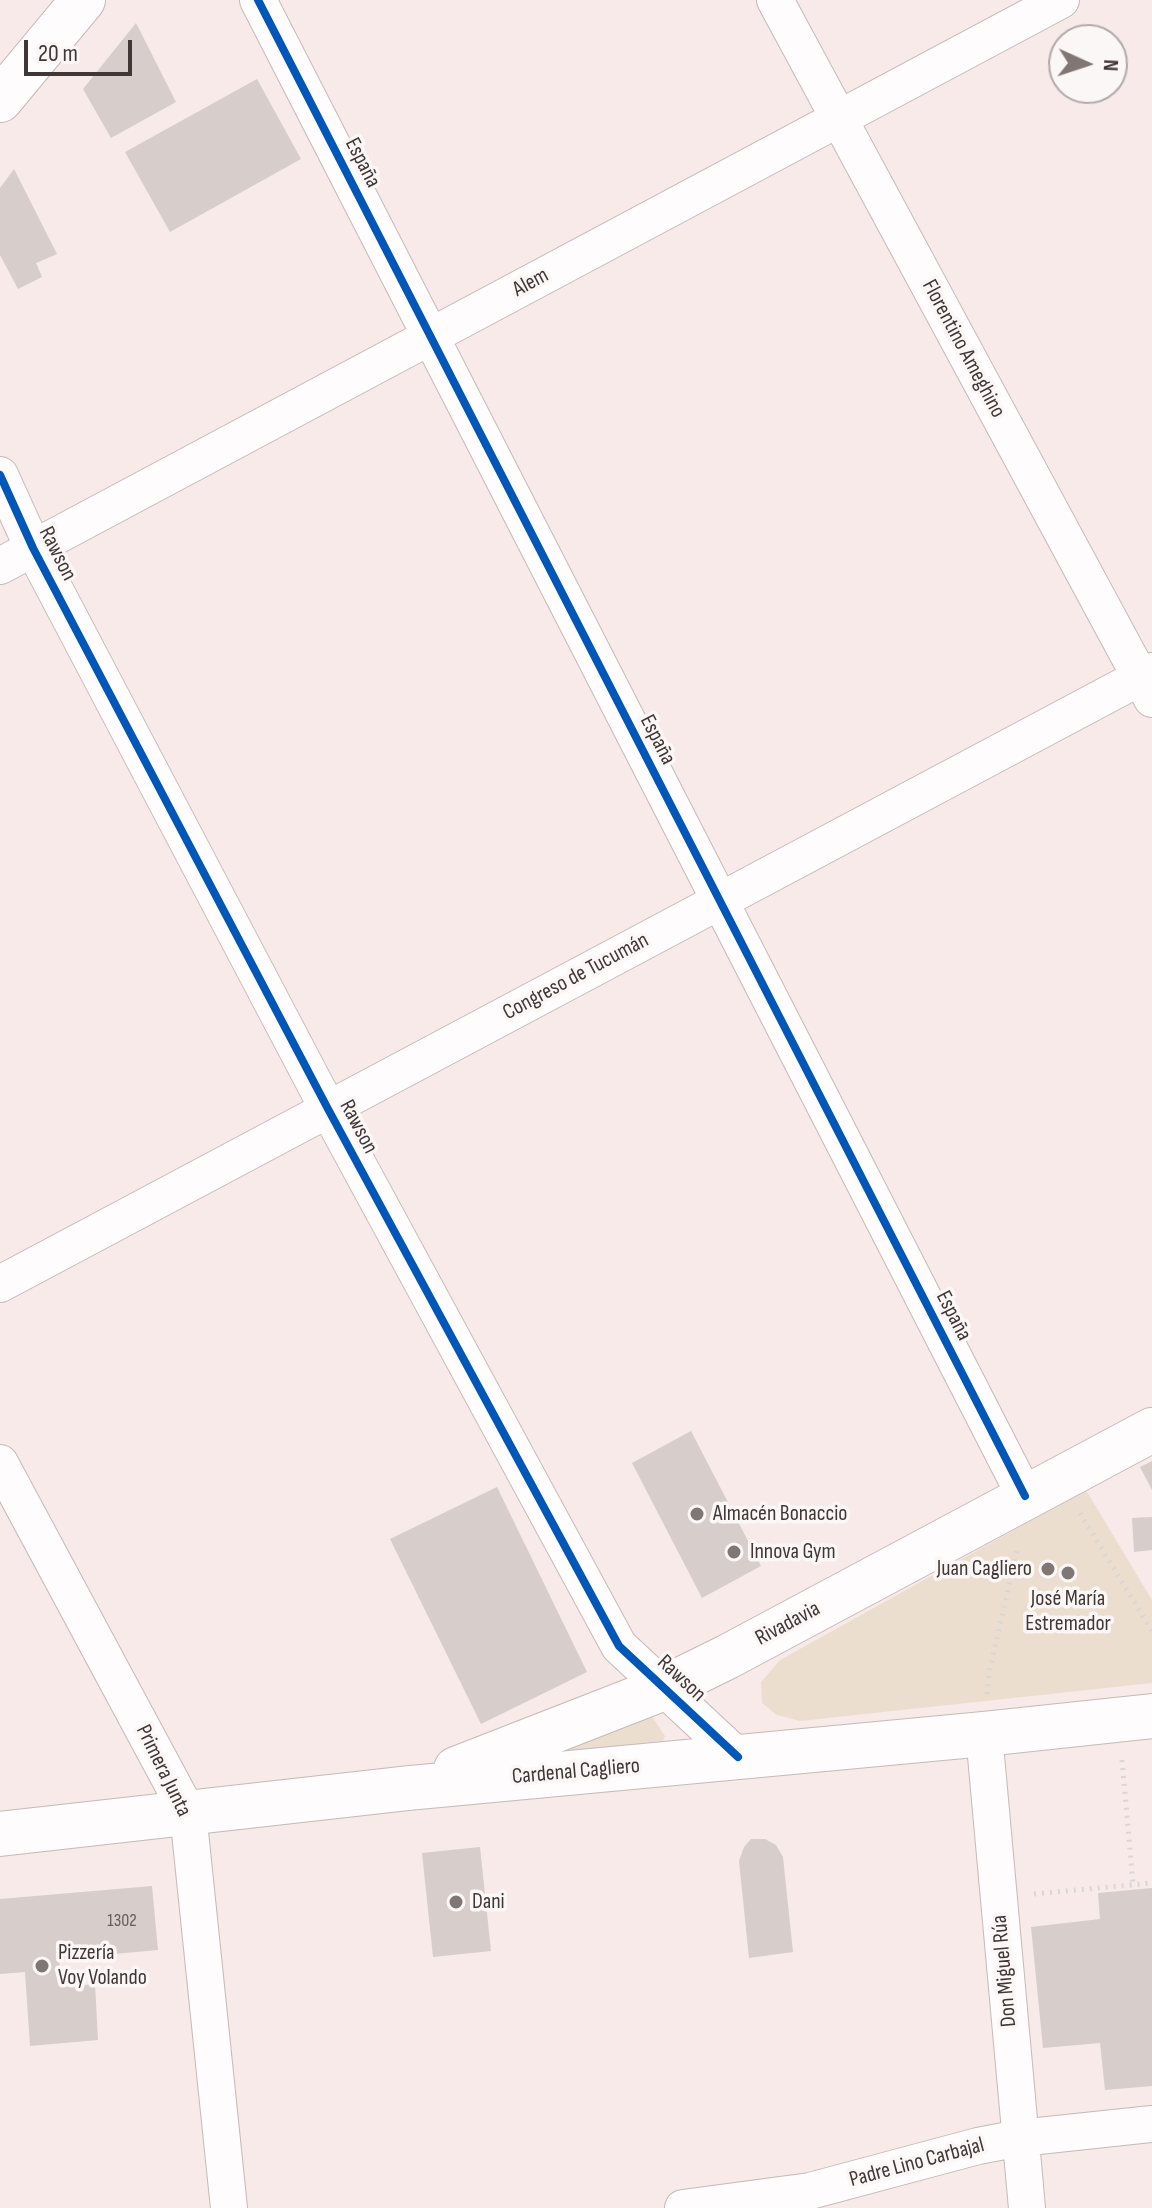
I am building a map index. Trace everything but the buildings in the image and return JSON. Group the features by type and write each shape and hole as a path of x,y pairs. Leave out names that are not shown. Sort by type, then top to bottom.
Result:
{"main road":[{"path":"0,100 83,0"},
{"name":"Rivadavia","path":"409,1788 664,1688 1152,1430"},
{"name":"Cardenal Cagliero","path":"0,1834 409,1788 1135,1717"}],"street":[{"name":"España","path":"258,0 720,901 1042,1487"},
{"name":"Florentino Ameghino","path":"775,0 1148,682"},
{"name":"Alem","path":"0,566 1061,0"},
{"name":"Rawson","path":"0,475 33,548 328,1109 619,1646 738,1757"},
{"name":"Congreso de Tucumán","path":"0,1284 720,901 1148,682"},
{"name":"Primera Junta","path":"0,1463 188,1813 229,2208"},
{"name":"Don Miguel Rúa","path":"984,1734 1027,2208"},
{"name":"Padre Lino Carbajal","path":"683,2208 810,2191 978,2146 1020,2138 1152,2124"}],"path":[{"path":"984,1734 989,1673 1014,1560 1029,1506 1042,1487 1152,1631"},
{"path":"1133,1884 1135,1717"},
{"path":"998,1898 1152,1883"}],"shaded area":[{"path":"1086,1490 1152,1600 1152,1683 800,1721 777,1715 762,1703 761,1682 780,1660"},
{"path":"651,1715 665,1736 663,1741 567,1749"}],"cycle path":[{"path":"258,0 1025,1496"},
{"path":"0,475 33,548 328,1109 619,1646 738,1757"}],"place":[{"name":"Almacén Bonaccio","path":"697,1514"},
{"name":"Innova Gym","path":"734,1552"},
{"name":"Juan Cagliero","path":"1048,1569"},
{"name":"José María Estremador","path":"1068,1573"},
{"name":"Dani","path":"456,1902"},
{"name":"Pizzería Voy Volando","path":"42,1966"}]}
